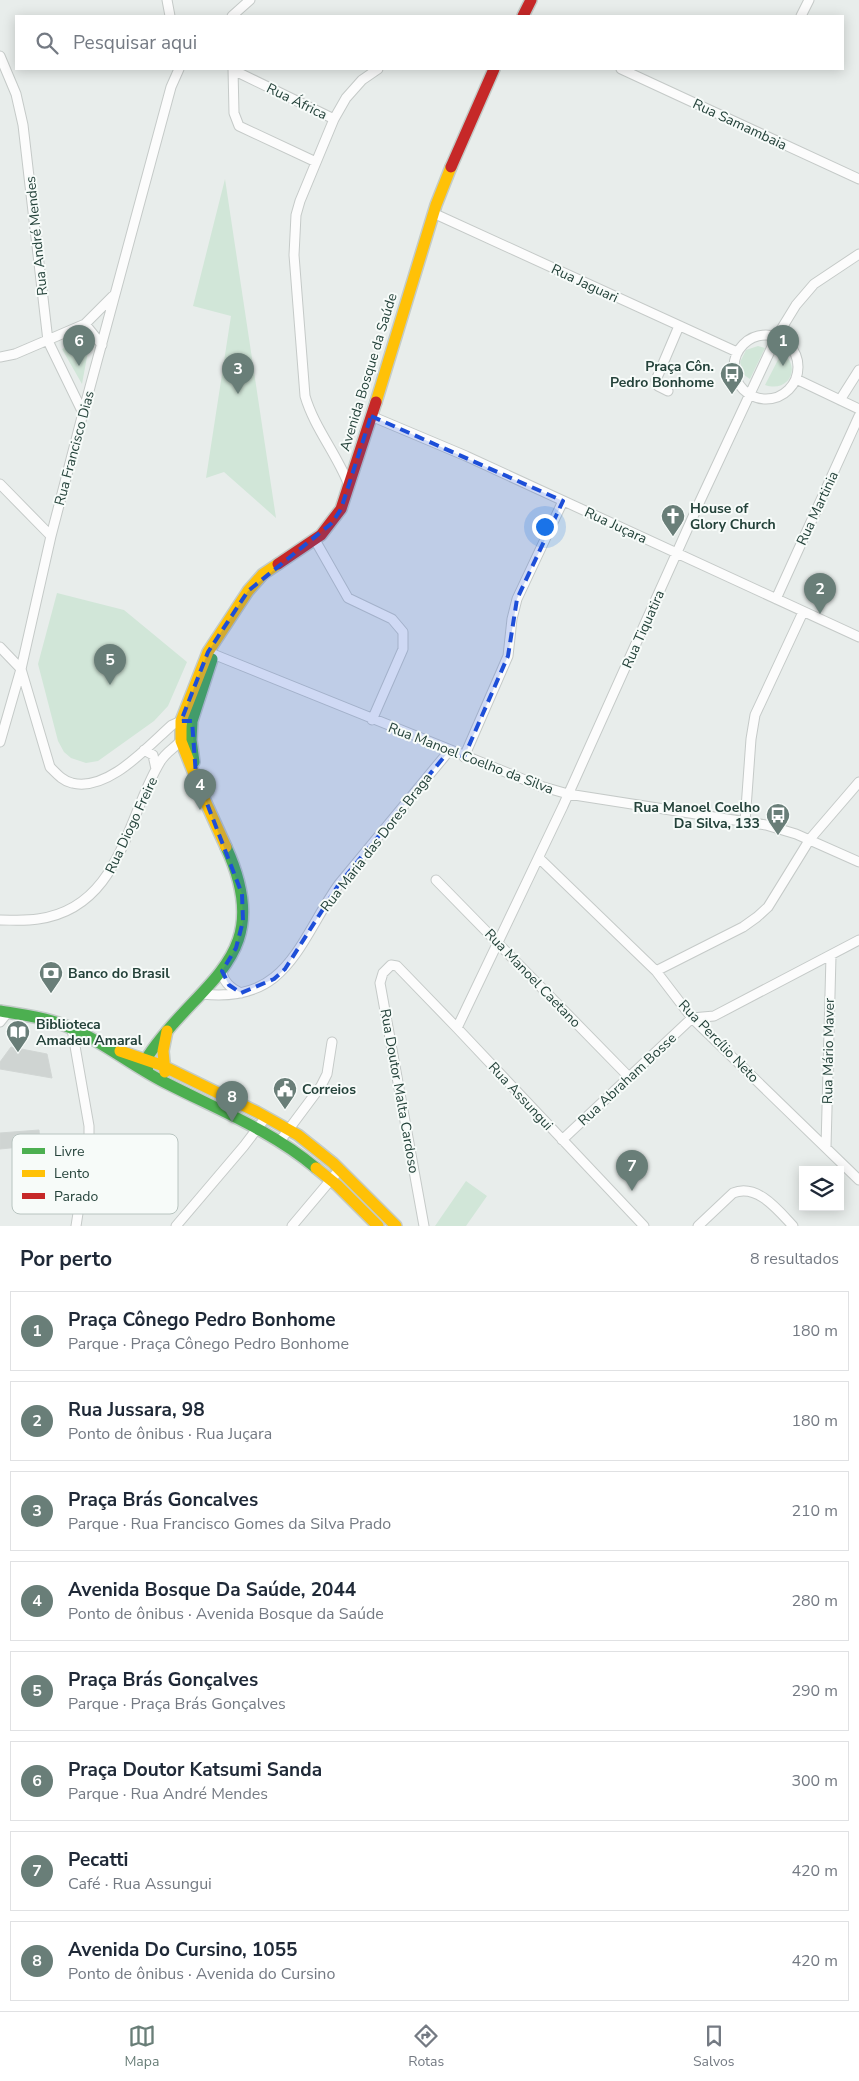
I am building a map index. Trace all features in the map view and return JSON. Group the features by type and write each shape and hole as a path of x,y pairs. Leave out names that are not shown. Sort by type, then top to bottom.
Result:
{"street":[{"path":"167,0 170,15"},
{"path":"233,15 250,0"},
{"path":"524,15 531,0"},
{"path":"802,15 809,0"},
{"name":"Rua André Mendes","path":"0,56 16,94 23,125 48,341 83,412"},
{"name":"Rua Francisco Dias","path":"0,742 21,669 51,536 102,345 113,296 170,87 179,70"},
{"path":"233,70 234,113 239,126 316,162"},
{"name":"Rua África","path":"235,70 334,118"},
{"path":"348,483 309,409 305,396 294,255 295,229 300,201 334,118 356,86 377,70"},
{"name":"Avenida Bosque da Saúde","path":"146,1059 156,1042 222,971 236,948 243,921 242,894 234,864 202,794 181,741 212,650 224,627 248,590 264,574 315,540 332,523 341,509 436,215 464,135 494,70"},
{"name":"Rua Samambaia","path":"623,70 859,179"},
{"name":"Rua Jaguari","path":"436,215 737,352"},
{"name":"Rua Tiquatira","path":"457,1028 539,858 777,336 796,305 814,284 859,254"},
{"path":"0,357 15,354 85,324 113,296"},
{"path":"85,324 102,345"},
{"path":"668,391 658,386 656,380 678,326"},
{"path":"765,334 777,336 788,342 796,353 799,366 796,379 788,391 776,398 762,399 742,389 735,378 734,365 737,352 744,343 754,336 765,334"},
{"path":"840,400 859,370"},
{"path":"796,379 859,409"},
{"name":"Rua Juçara","path":"372,416 398,426 859,637"},
{"name":"Rua Martinia","path":"776,599 859,416"},
{"path":"0,484 51,536"},
{"path":"464,757 508,656 512,619 517,599 563,501"},
{"path":"315,540 348,598 392,619 403,632 403,649 372,720"},
{"path":"744,822 755,715 804,612"},
{"path":"0,647 21,669 50,767 62,779 72,783 84,784 102,780 118,771 172,725 188,723"},
{"name":"Rua Manoel Coelho da Silva","path":"212,650 372,720 540,786 568,794 668,808 781,828 810,839 859,862"},
{"name":"Avenida Bosque da Saúde","path":"188,723 196,775"},
{"name":"Rua Diogo Freire","path":"0,920 39,919 56,914 86,899 97,889 115,863 156,769 165,755 181,741"},
{"path":"144,750 155,758 156,769"},
{"name":"Rua Maria das Dores Braga","path":"202,994 220,996 241,994 274,979 285,969 339,884 449,751"},
{"path":"656,971 743,927 768,907 810,839 859,782"},
{"name":"Rua Percílio Neto","path":"539,858 656,971 692,1018 859,1180"},
{"name":"Rua Manoel Caetano","path":"436,880 629,1077"},
{"path":"692,1018 714,1016 859,940"},
{"name":"Rua Mário Maver","path":"826,1147 831,956"},
{"name":"Rua Doutor Malta Cardoso","path":"397,966 391,964 382,973 380,983 424,1226"},
{"name":"Rua Assungui","path":"397,966 644,1226"},
{"path":"222,971 223,978 241,994"},
{"path":"0,1022 4,1011 52,1021 119,1051 146,1059 164,1067 266,1117 310,1144 340,1169 396,1226"},
{"name":"Rua Abraham Bosse","path":"562,1140 692,1018"},
{"path":"72,1029 89,1134"},
{"path":"166,1083 163,1051 167,1030"},
{"path":"119,1051 139,1052 156,1042"},
{"path":"280,1141 311,1100 327,1074 332,1042"},
{"path":"119,1051 148,1073 259,1128 301,1155 331,1180 378,1226"},
{"path":"146,1059 148,1073"},
{"path":"176,1226 259,1128 266,1117"},
{"path":"292,1226 340,1169"},
{"path":"698,1226 732,1193 740,1190 749,1191 765,1199 793,1226"}],"highlighted area":[{"path":"371,416 563,501 517,599 508,656 464,757 449,751 339,884 285,969 274,979 241,993 229,985 222,971 236,948 243,921 242,894 196,775 192,721 181,721 208,652 248,591 332,523 341,509"}],"green space":[{"path":"225,179 276,518 224,472 206,478 231,316 193,306"},
{"path":"91,335 82,384 62,349"},
{"path":"758,346 765,348 750,379 744,375 740,362 746,350"},
{"path":"782,352 788,358 791,365 790,377 781,385 765,385"},
{"path":"57,593 124,610 187,662 168,706 154,721 98,761 86,763 71,758 64,752 58,741 38,664"},
{"path":"466,1181 487,1196 466,1226 435,1226"}],"building":[{"path":"11,1047 47,1054 52,1078 0,1069 0,1062"},
{"path":"39,1130 39,1134 12,1134 12,1148 0,1149 0,1133"}],"traffic: fast":[{"path":"194,762 191,740 192,721 212,659"},
{"path":"148,1073 146,1059 166,1032 208,987 225,965 237,943 243,917 240,885 226,847"},
{"path":"0,1011 52,1021 83,1034 168,1084 263,1132 316,1168"}],"traffic: slow":[{"path":"376,402 436,205 451,167"},
{"path":"226,847 181,741 181,721 208,652 248,591 263,574 278,564"},
{"path":"165,1072 163,1051 167,1031"},
{"path":"120,1051 161,1065 257,1112 298,1135 333,1163 396,1226"},
{"path":"316,1168 337,1185 378,1226"}],"traffic: jam":[{"path":"524,15 531,0"},
{"path":"451,167 494,70"},
{"path":"278,564 321,535 341,509 376,402"}],"place":[{"name":"Praça Doutor Katsumi Sanda","path":"79,366"},
{"name":"Praça Cônego Pedro Bonhome","path":"783,366"},
{"name":"Praça Brás Goncalves","path":"238,394"},
{"name":"Praça Côn. Pedro Bonhome","path":"732,395"},
{"name":"House of Glory Church","path":"673,537"},
{"name":"Rua Jussara, 98","path":"820,614"},
{"name":"Praça Brás Gonçalves","path":"110,685"},
{"name":"Avenida Bosque Da Saúde, 2044","path":"200,810"},
{"name":"Rua Manoel Coelho Da Silva, 133","path":"778,836"},
{"name":"Banco do Brasil","path":"51,994"},
{"name":"Biblioteca Amadeu Amaral","path":"18,1053"},
{"name":"Correios","path":"285,1110"},
{"name":"Avenida Do Cursino, 1055","path":"232,1122"},
{"name":"Pecatti","path":"632,1191"}]}
